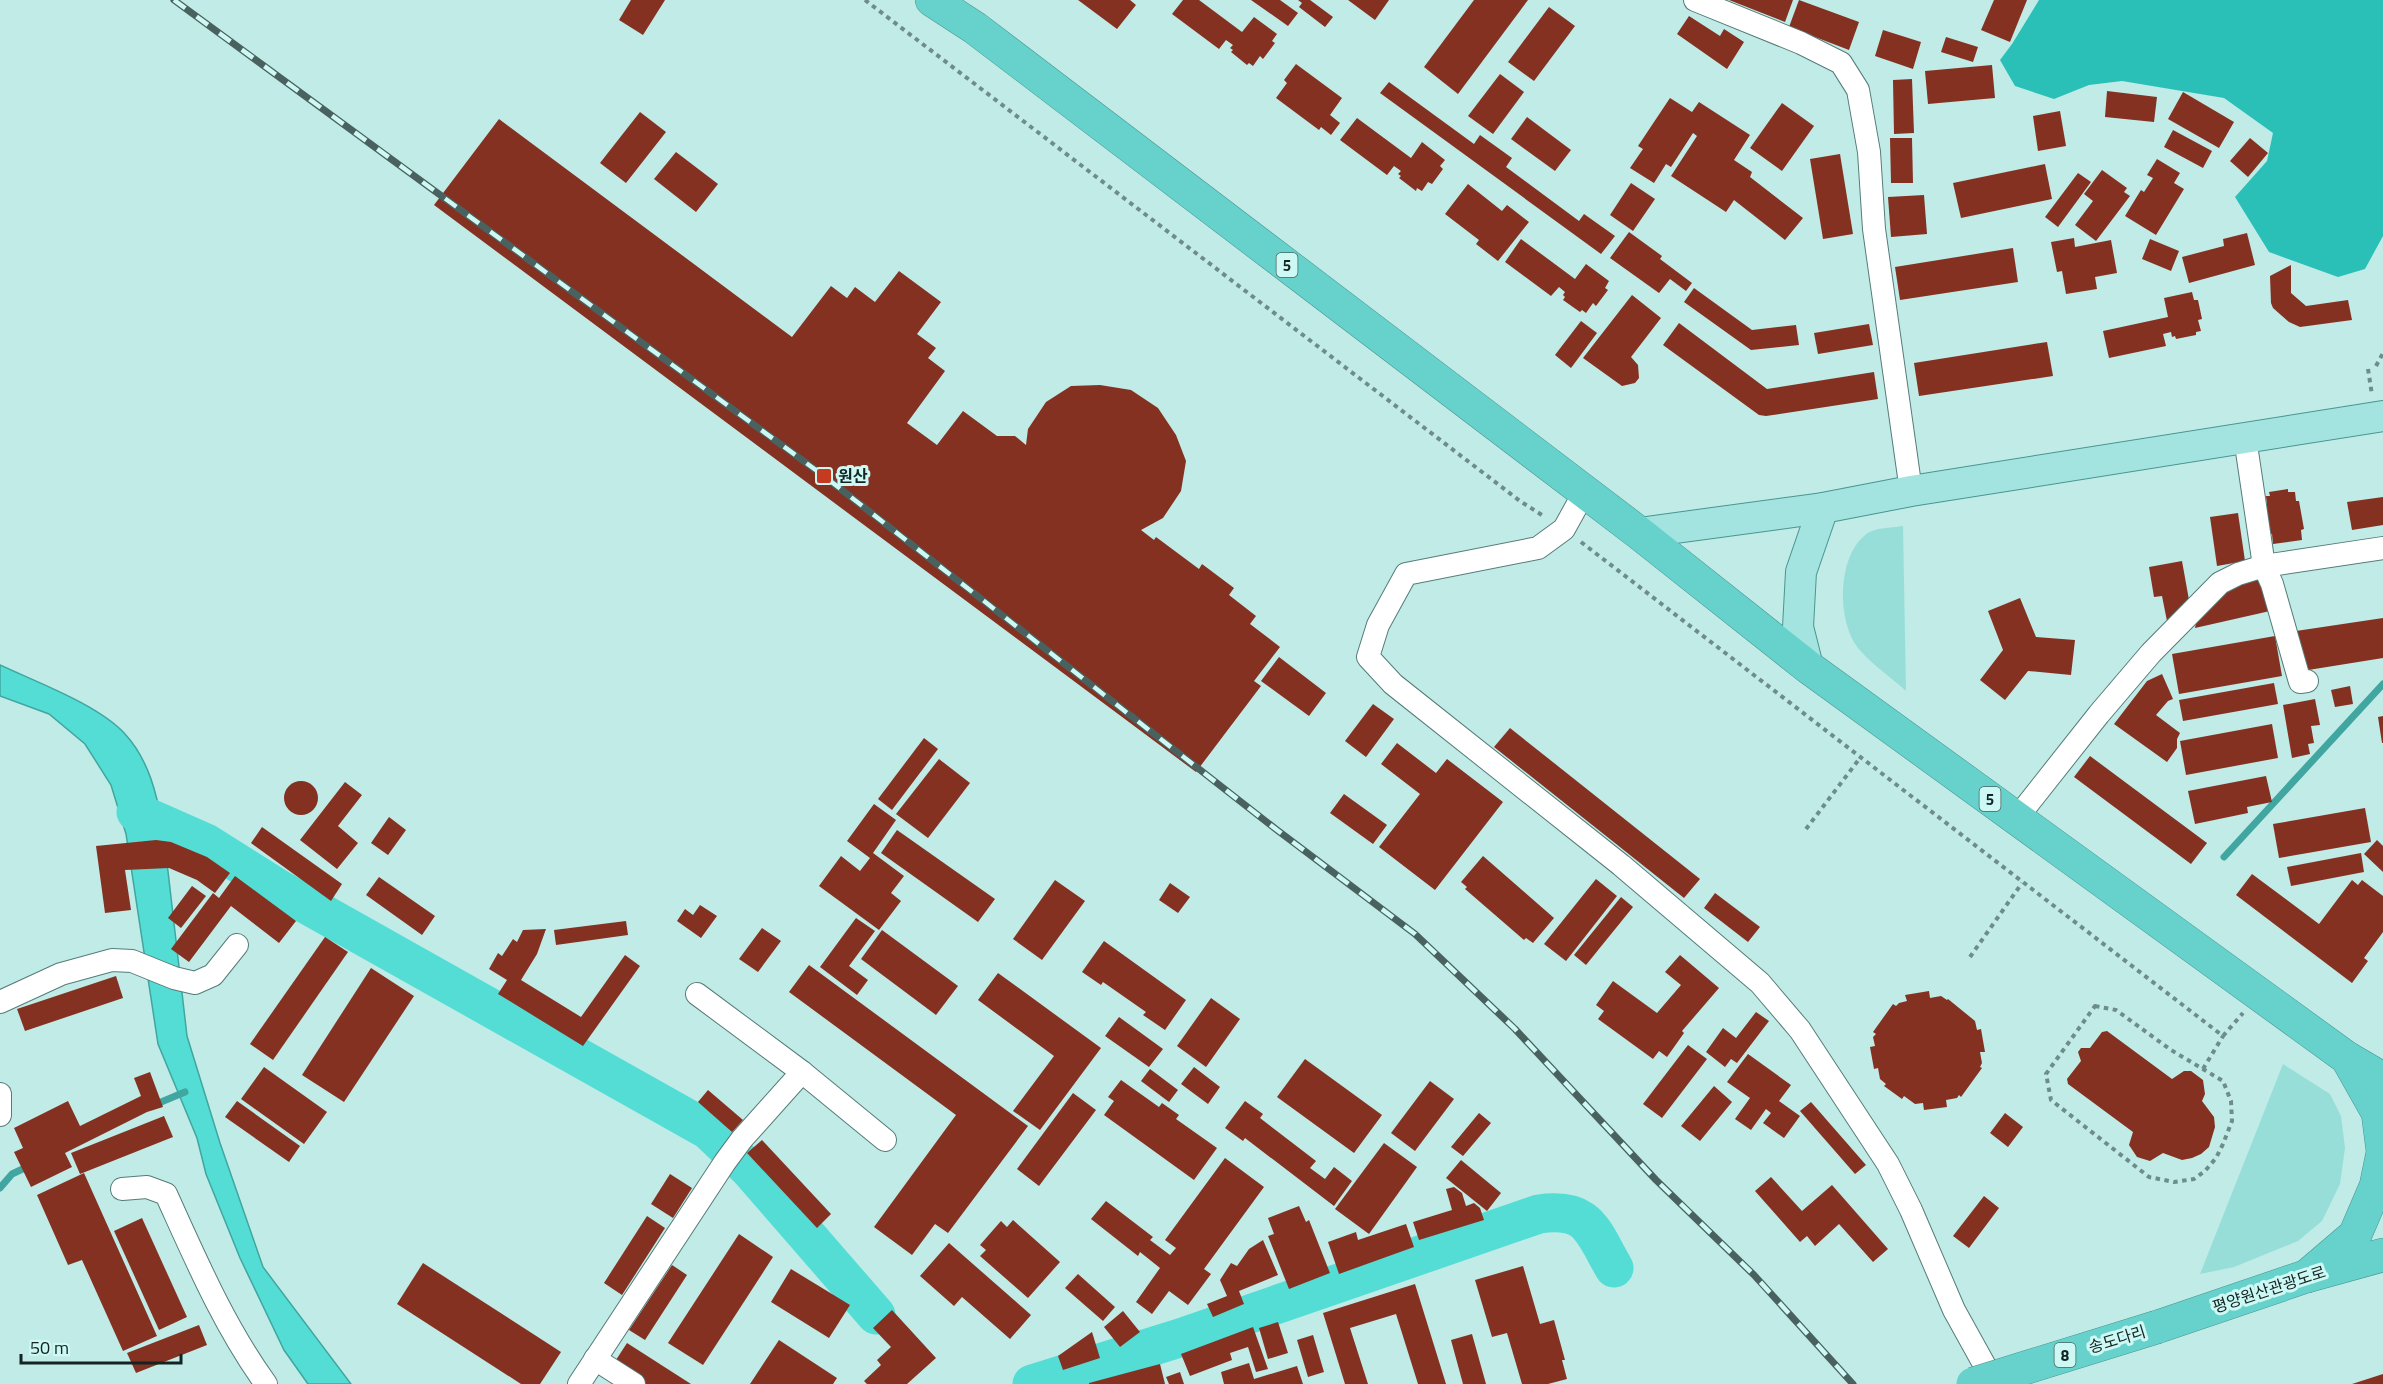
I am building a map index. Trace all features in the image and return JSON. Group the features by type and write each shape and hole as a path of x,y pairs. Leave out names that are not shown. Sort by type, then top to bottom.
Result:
{"highway":[{"name":"5","path":"932,0 975,28 1585,491 1808,667 2347,1058"},
{"path":"2347,1058 2383,1079"},
{"name":"8","path":"2307,1276 2355,1235 2376,1186 2383,1152 2378,1113 2347,1058"},
{"name":"평양원산관광도로","path":"2157,1327 2307,1276 2383,1255"},
{"name":"송도다리","path":"1973,1384 2157,1327"}],"main road":[{"path":"1639,533 1823,508 1911,491 2383,416"},
{"path":"1808,667 1798,627 1801,572 1823,508"}],"street":[{"path":"1695,0 1802,43 1841,63 1858,90 1869,152 1874,229 1911,491"},
{"path":"2245,438 2264,566 2272,584 2300,682 2307,681"},
{"path":"1585,491 1564,529 1538,548 1406,574 1378,625 1368,657 1393,684 1621,865 1760,983 1800,1030 1888,1164 1911,1210 1954,1310 1995,1384"},
{"path":"2016,819 2099,714 2151,653 2220,583 2238,574 2264,566 2383,548"},
{"path":"4,1000 61,974 112,960 132,961 174,978 195,983 213,975 237,945"},
{"path":"697,994 802,1072 885,1140"},
{"path":"579,1384 725,1162 742,1139 802,1072"},
{"path":"0,1094 0,1115"},
{"path":"122,1189 147,1187 166,1194 221,1313 266,1384"},
{"path":"595,1359 634,1384"}],"path":[{"path":"2376,366 2383,353"},
{"path":"1806,829 1860,758"},
{"path":"1970,957 2022,883"},
{"path":"2095,1006 2116,1010 2171,1050 2203,1069 2223,1081 2231,1101 2232,1121 2216,1158 2205,1171 2194,1179 2174,1182 2149,1177 2051,1100 2046,1074 2095,1006"},
{"path":"2203,1069 2223,1036"}],"shaded area":[{"path":"2039,0 2383,0 2383,236 2365,269 2338,277 2269,252 2235,197 2267,161 2273,133 2224,98 2122,81 2089,85 2054,99 2015,86 2000,60"},
{"path":"1903,526 1906,691 1858,648 1846,622 1843,590 1849,559 1855,546 1864,536 1877,529"},
{"path":"0,665 100,713 125,734 146,766 155,791 163,828 187,1036 220,1143 263,1267 351,1384 308,1384 284,1350 240,1258 206,1174 197,1138 158,1044 126,834 111,785 85,744 49,714 0,696"},
{"path":"2283,1064 2330,1094 2341,1116 2345,1148 2340,1184 2322,1221 2298,1241 2234,1267 2200,1274"}],"building":[{"path":"631,0 665,0 643,35 619,20"},
{"path":"1078,0 1130,0 1136,5 1117,29"},
{"path":"1183,0 1199,0 1242,32 1254,17 1277,34 1272,41 1275,43 1263,59 1260,56 1253,66 1249,63 1247,65 1231,52 1233,50 1230,48 1233,45 1226,40 1219,49 1172,14"},
{"path":"1251,0 1280,0 1298,13 1288,26"},
{"path":"1298,0 1310,0 1333,17 1325,27 1299,7 1302,3"},
{"path":"1348,0 1389,0 1375,20"},
{"path":"1474,0 1528,0 1458,94 1424,67"},
{"path":"1729,0 1793,0 1785,22"},
{"path":"1799,0 1859,22 1849,50 1789,27"},
{"path":"1994,0 2027,0 2010,42 1981,30"},
{"path":"1549,7 1575,26 1534,81 1508,62"},
{"path":"1689,16 1720,36 1724,29 1744,42 1727,69 1677,34"},
{"path":"1883,30 1921,42 1913,69 1875,56"},
{"path":"1946,37 1978,47 1973,62 1941,52"},
{"path":"1296,64 1342,98 1330,115 1340,123 1331,135 1321,127 1319,130 1276,98 1287,83 1284,80"},
{"path":"1992,65 1995,98 1928,104 1925,71"},
{"path":"1500,74 1524,92 1493,134 1468,116"},
{"path":"1912,79 1914,133 1894,134 1893,80"},
{"path":"1389,82 1474,144 1480,135 1512,158 1506,167 1579,221 1584,214 1615,236 1601,254 1380,93"},
{"path":"2107,91 2157,97 2154,122 2105,117"},
{"path":"2183,92 2234,122 2219,148 2168,119"},
{"path":"1670,98 1692,112 1699,102 1750,135 1734,160 1752,172 1750,177 1803,218 1785,240 1734,200 1726,212 1671,176 1697,136 1693,133 1671,167 1666,164 1654,183 1630,168 1643,149 1638,146"},
{"path":"1782,103 1814,126 1782,171 1750,148"},
{"path":"2060,111 2066,146 2038,151 2033,116"},
{"path":"640,112 666,132 626,183 600,163"},
{"path":"1527,117 1571,150 1555,171 1511,139"},
{"path":"1357,118 1411,158 1422,142 1445,160 1440,166 1443,169 1432,184 1428,182 1422,191 1417,188 1416,191 1399,178 1401,176 1398,174 1401,171 1394,166 1387,175 1340,140"},
{"path":"499,119 792,337 831,286 847,298 855,287 875,302 899,271 941,302 917,334 936,348 928,358 945,371 907,423 937,445 963,411 997,436 1015,436 1026,445 1028,429 1046,402 1071,386 1100,385 1131,390 1158,408 1176,435 1186,461 1181,491 1163,518 1141,530 1154,540 1156,537 1199,569 1202,564 1234,588 1229,595 1256,616 1250,624 1280,647 1254,681 1261,686 1196,772 434,205"},
{"path":"2173,130 2212,151 2203,168 2164,147"},
{"path":"1890,138 1912,138 1913,183 1891,183"},
{"path":"2250,138 2268,153 2248,177 2230,161"},
{"path":"676,152 718,184 696,212 654,179"},
{"path":"1840,154 1853,234 1823,239 1810,159"},
{"path":"2157,159 2180,173 2174,183 2184,189 2156,235 2125,216 2141,190 2144,192 2153,178 2147,175"},
{"path":"2045,164 2052,199 1961,218 1953,183"},
{"path":"2102,170 2127,188 2124,192 2130,196 2096,241 2075,225 2093,201 2084,194"},
{"path":"2078,173 2091,182 2058,227 2045,217"},
{"path":"1631,183 1655,199 1633,231 1610,215"},
{"path":"1468,184 1502,211 1507,205 1529,222 1498,261 1476,244 1479,240 1445,214"},
{"path":"1924,195 1927,234 1891,237 1888,197"},
{"path":"1629,232 1662,256 1660,259 1692,283 1686,291 1670,279 1659,293 1610,258"},
{"path":"2247,233 2255,265 2189,283 2182,257 2224,246 2223,239"},
{"path":"2074,238 2075,247 2111,240 2117,273 2095,277 2097,289 2066,294 2062,271 2057,272 2051,242"},
{"path":"1521,239 1575,279 1586,264 1609,281 1605,288 1608,290 1596,306 1593,303 1586,313 1582,310 1580,312 1563,300 1565,292 1559,287 1551,296 1505,262"},
{"path":"2150,239 2179,251 2171,271 2142,259"},
{"path":"2013,248 2018,282 1900,300 1895,267"},
{"path":"2291,265 2291,293 2306,306 2348,300 2352,320 2300,327 2289,322 2273,308 2270,276"},
{"path":"1694,288 1752,330 1796,325 1799,345 1751,350 1684,302"},
{"path":"2192,292 2194,300 2198,300 2202,319 2198,320 2201,331 2196,332 2196,335 2176,339 2175,336 2172,337 2171,332 2163,334 2166,346 2109,358 2103,331 2168,317 2164,298"},
{"path":"1632,295 1661,318 1631,357 1638,365 1639,378 1635,383 1622,386 1583,358"},
{"path":"1581,321 1597,333 1571,368 1555,355"},
{"path":"1679,323 1767,389 1874,372 1878,399 1766,416 1759,415 1663,345"},
{"path":"1869,324 1873,345 1818,354 1814,333"},
{"path":"2047,342 2053,376 1919,396 1914,363"},
{"path":"2288,489 2288,492 2295,492 2296,501 2299,501 2304,529 2301,530 2302,540 2273,544 2272,534 2269,535 2264,506 2267,506 2266,496 2270,496 2269,492"},
{"path":"2383,497 2383,525 2352,530 2347,502"},
{"path":"2238,513 2245,561 2217,566 2210,517"},
{"path":"2182,561 2189,600 2168,626 2162,596 2154,597 2149,567"},
{"path":"2262,579 2270,611 2195,628 2198,613 2219,589"},
{"path":"2020,598 2036,637 2075,640 2071,675 2028,671 2005,700 1980,680 2003,650 1988,611"},
{"path":"2383,618 2383,658 2302,671 2296,631"},
{"path":"2275,636 2282,676 2179,694 2172,654"},
{"path":"1279,657 1326,693 1309,716 1261,681"},
{"path":"2162,674 2173,699 2168,701 2156,715 2180,733 2177,748 2167,762 2114,724 2147,681"},
{"path":"2274,683 2278,704 2183,721 2179,700"},
{"path":"2350,686 2353,704 2335,707 2331,690"},
{"path":"2315,699 2320,725 2311,726 2314,743 2308,744 2310,754 2292,758 2283,705"},
{"path":"1373,704 1394,719 1366,757 1345,741"},
{"path":"2383,716 2383,743 2382,743 2378,717"},
{"path":"2272,724 2278,758 2186,775 2180,741"},
{"path":"1510,728 1700,879 1684,898 1494,747"},
{"path":"924,738 938,749 892,810 878,799"},
{"path":"1397,743 1436,773 1447,759 1503,802 1435,890 1379,847 1420,794 1381,764"},
{"path":"2090,756 2207,843 2191,864 2074,777"},
{"path":"939,759 970,783 928,838 896,814"},
{"path":"2266,776 2272,802 2247,807 2248,813 2195,824 2188,791"},
{"path":"301,781 313,786 318,798 313,810 301,815 289,810 284,798 289,786"},
{"path":"345,782 362,795 338,826 358,843 337,869 300,840"},
{"path":"1344,794 1387,825 1373,844 1330,813"},
{"path":"874,804 896,820 873,853 904,876 891,893 901,901 879,930 819,886 841,856 860,871 870,858 847,841"},
{"path":"2365,808 2371,842 2279,858 2273,824"},
{"path":"389,817 406,830 388,855 371,843"},
{"path":"262,827 342,884 331,901 251,843"},
{"path":"897,830 995,899 978,922 881,853"},
{"path":"156,840 171,842 207,857 230,873 215,893 197,880 169,868 125,870 131,910 105,913 96,846"},
{"path":"2377,840 2383,846 2383,872 2364,854"},
{"path":"2361,853 2364,872 2291,886 2287,867"},
{"path":"1483,856 1554,918 1533,943 1526,938 1524,940 1465,889 1467,887 1461,882"},
{"path":"2252,874 2319,924 2352,880 2358,885 2362,880 2383,896 2383,932 2364,958 2368,961 2352,983 2236,895"},
{"path":"235,876 296,921 279,943 231,906 189,962 171,949 213,893 219,898"},
{"path":"379,877 435,916 422,935 366,895"},
{"path":"1596,879 1617,896 1566,961 1544,944"},
{"path":"1055,880 1085,901 1042,960 1013,939"},
{"path":"1170,883 1190,897 1178,913 1159,900"},
{"path":"192,886 206,896 181,928 168,918"},
{"path":"1715,893 1760,927 1748,942 1704,908"},
{"path":"1621,897 1633,907 1586,965 1574,955"},
{"path":"700,905 717,916 701,938 677,921 685,909 693,915"},
{"path":"856,918 875,931 849,966 868,980 857,995 820,967"},
{"path":"626,921 628,935 556,945 554,930"},
{"path":"762,928 781,941 758,972 739,959"},
{"path":"546,929 537,954 521,980 581,1017 625,955 640,966 583,1046 498,994 507,980 489,969 498,953 502,956 513,939 517,942 523,930"},
{"path":"882,930 958,986 936,1015 861,959"},
{"path":"325,937 348,952 273,1060 250,1044"},
{"path":"1104,941 1186,1000 1165,1030 1143,1015 1146,1012 1103,982 1101,985 1082,972"},
{"path":"1680,955 1719,988 1682,1031 1684,1033 1667,1057 1659,1051 1653,1059 1598,1019 1604,1011 1596,1005 1613,981 1657,1013 1681,985 1665,972"},
{"path":"809,965 1028,1126 948,1233 935,1224 912,1255 874,1227 956,1115 789,992"},
{"path":"371,968 414,996 344,1102 302,1075"},
{"path":"998,973 1101,1048 1040,1130 1013,1111 1054,1056 978,1000"},
{"path":"116,976 123,998 25,1031 17,1009"},
{"path":"1929,991 1930,998 1941,996 1948,999 1975,1021 1977,1030 1981,1029 1985,1052 1980,1052 1982,1063 1980,1067 1982,1068 1961,1097 1959,1095 1957,1098 1946,1100 1947,1107 1924,1110 1923,1103 1915,1104 1904,1096 1902,1099 1884,1086 1886,1084 1880,1079 1878,1068 1874,1069 1870,1047 1875,1046 1873,1037 1876,1034 1873,1032 1893,1004 1896,1006 1907,1001 1905,995"},
{"path":"1211,998 1240,1019 1206,1067 1177,1046"},
{"path":"1756,1012 1769,1021 1737,1063 1731,1059 1725,1067 1706,1052 1723,1028 1736,1038"},
{"path":"1119,1017 1163,1049 1149,1067 1105,1036"},
{"path":"2107,1031 2172,1079 2184,1071 2191,1071 2203,1080 2205,1094 2202,1101 2214,1117 2215,1127 2209,1147 2201,1154 2182,1160 2163,1153 2150,1161 2137,1157 2129,1145 2133,1132 2068,1084 2067,1079 2081,1061 2078,1052 2081,1048 2090,1048 2102,1032"},
{"path":"1688,1045 1707,1059 1662,1118 1643,1104"},
{"path":"1748,1054 1791,1085 1779,1101 1800,1116 1784,1138 1763,1123 1771,1113 1766,1109 1751,1130 1735,1119 1750,1098 1727,1082"},
{"path":"1305,1059 1382,1115 1354,1153 1277,1097"},
{"path":"264,1067 327,1112 304,1144 241,1099"},
{"path":"1194,1067 1220,1087 1208,1104 1181,1084"},
{"path":"1150,1069 1178,1090 1169,1102 1141,1081"},
{"path":"150,1072 163,1107 147,1112 65,1153 72,1167 31,1187 14,1152 23,1148 14,1128 68,1101 80,1126 141,1096 134,1078"},
{"path":"1121,1080 1159,1107 1162,1103 1179,1115 1176,1119 1217,1148 1194,1180 1104,1115 1114,1101 1108,1097"},
{"path":"1430,1081 1454,1099 1415,1151 1391,1133"},
{"path":"1714,1086 1732,1102 1700,1141 1681,1126"},
{"path":"708,1090 743,1120 732,1132 698,1102"},
{"path":"1073,1093 1096,1110 1039,1186 1017,1169"},
{"path":"237,1101 300,1146 289,1162 225,1117"},
{"path":"1245,1101 1263,1114 1260,1118 1316,1161 1310,1168 1325,1179 1334,1167 1352,1181 1334,1206 1245,1138 1243,1141 1225,1128"},
{"path":"1811,1102 1866,1165 1855,1174 1800,1111"},
{"path":"1479,1113 1491,1123 1463,1156 1451,1147"},
{"path":"2005,1113 2023,1127 2008,1147 1990,1133"},
{"path":"164,1116 173,1137 80,1174 71,1153"},
{"path":"762,1140 831,1214 817,1228 747,1153"},
{"path":"1384,1143 1417,1167 1369,1234 1335,1209"},
{"path":"1225,1158 1264,1187 1204,1269 1211,1274 1188,1305 1169,1291 1152,1314 1136,1302 1160,1268 1140,1252 1138,1256 1091,1219 1106,1201 1153,1237 1150,1240 1170,1255 1176,1248 1165,1240"},
{"path":"1461,1160 1501,1193 1487,1211 1446,1178"},
{"path":"84,1173 157,1336 123,1351 82,1260 68,1265 37,1195"},
{"path":"670,1174 692,1188 673,1218 651,1204"},
{"path":"1771,1177 1802,1211 1832,1185 1888,1249 1873,1262 1839,1224 1815,1246 1807,1236 1800,1242 1755,1191"},
{"path":"1454,1187 1462,1193 1466,1206 1474,1203 1480,1208 1484,1220 1419,1240 1413,1222 1452,1210 1446,1189"},
{"path":"1984,1196 1999,1208 1969,1248 1953,1236"},
{"path":"1299,1206 1306,1222 1309,1220 1330,1273 1289,1289 1268,1236 1274,1234 1268,1218"},
{"path":"647,1216 665,1228 622,1295 604,1283"},
{"path":"142,1218 187,1317 159,1330 114,1231"},
{"path":"1013,1220 1060,1262 1028,1298 980,1256 986,1250 980,1245 1001,1221 1007,1227"},
{"path":"1406,1224 1414,1247 1339,1274 1328,1242 1356,1232 1358,1240"},
{"path":"739,1234 773,1257 703,1365 668,1343"},
{"path":"1263,1240 1278,1275 1239,1291 1244,1304 1213,1317 1207,1304 1227,1296 1220,1280 1231,1263 1237,1266 1249,1249"},
{"path":"949,1243 1031,1315 1010,1339 962,1297 954,1306 920,1276"},
{"path":"423,1263 561,1352 540,1384 521,1384 397,1304"},
{"path":"672,1265 687,1275 645,1340 629,1330"},
{"path":"1523,1266 1540,1324 1554,1320 1565,1360 1562,1360 1567,1379 1548,1384 1522,1384 1507,1333 1492,1337 1475,1280"},
{"path":"791,1269 850,1305 829,1338 771,1302"},
{"path":"1078,1274 1115,1307 1103,1321 1065,1288"},
{"path":"1415,1284 1446,1384 1418,1384 1396,1314 1350,1328 1368,1384 1345,1384 1323,1313"},
{"path":"892,1310 936,1358 907,1384 867,1384 864,1381 881,1365 877,1360 891,1347 873,1328"},
{"path":"1123,1311 1140,1332 1120,1347 1104,1327"},
{"path":"1278,1322 1288,1353 1268,1359 1259,1328"},
{"path":"199,1325 207,1345 136,1373 127,1353"},
{"path":"1253,1327 1268,1369 1256,1372 1248,1347 1230,1353 1232,1360 1190,1376 1181,1354"},
{"path":"1092,1332 1100,1358 1063,1370 1058,1356"},
{"path":"1472,1334 1486,1384 1463,1384 1451,1340"},
{"path":"1313,1335 1324,1372 1308,1377 1297,1340"},
{"path":"779,1340 837,1378 833,1384 750,1384"},
{"path":"627,1343 691,1384 646,1384 614,1363"},
{"path":"1249,1363 1254,1379 1297,1366 1303,1384 1224,1384 1221,1372"},
{"path":"1160,1364 1165,1384 1089,1384 1089,1383"},
{"path":"1180,1372 1184,1384 1169,1384 1166,1377"},
{"path":"2383,1374 2383,1384 2352,1384"}],"waterway":[{"path":"2224,857 2383,684"},
{"path":"136,812 206,843 279,889 708,1130 750,1170 876,1315"},
{"path":"154,1105 185,1092"},
{"path":"0,1188 12,1174 31,1165"},
{"path":"1032,1384 1186,1336 1539,1214 1569,1214 1579,1218 1594,1232 1614,1268"}],"railway":[{"path":"174,0 824,476 1277,830 1415,934 1515,1029 1656,1180 1754,1275 1853,1384"}],"place":[{"name":"원산","path":"824,476"}]}
